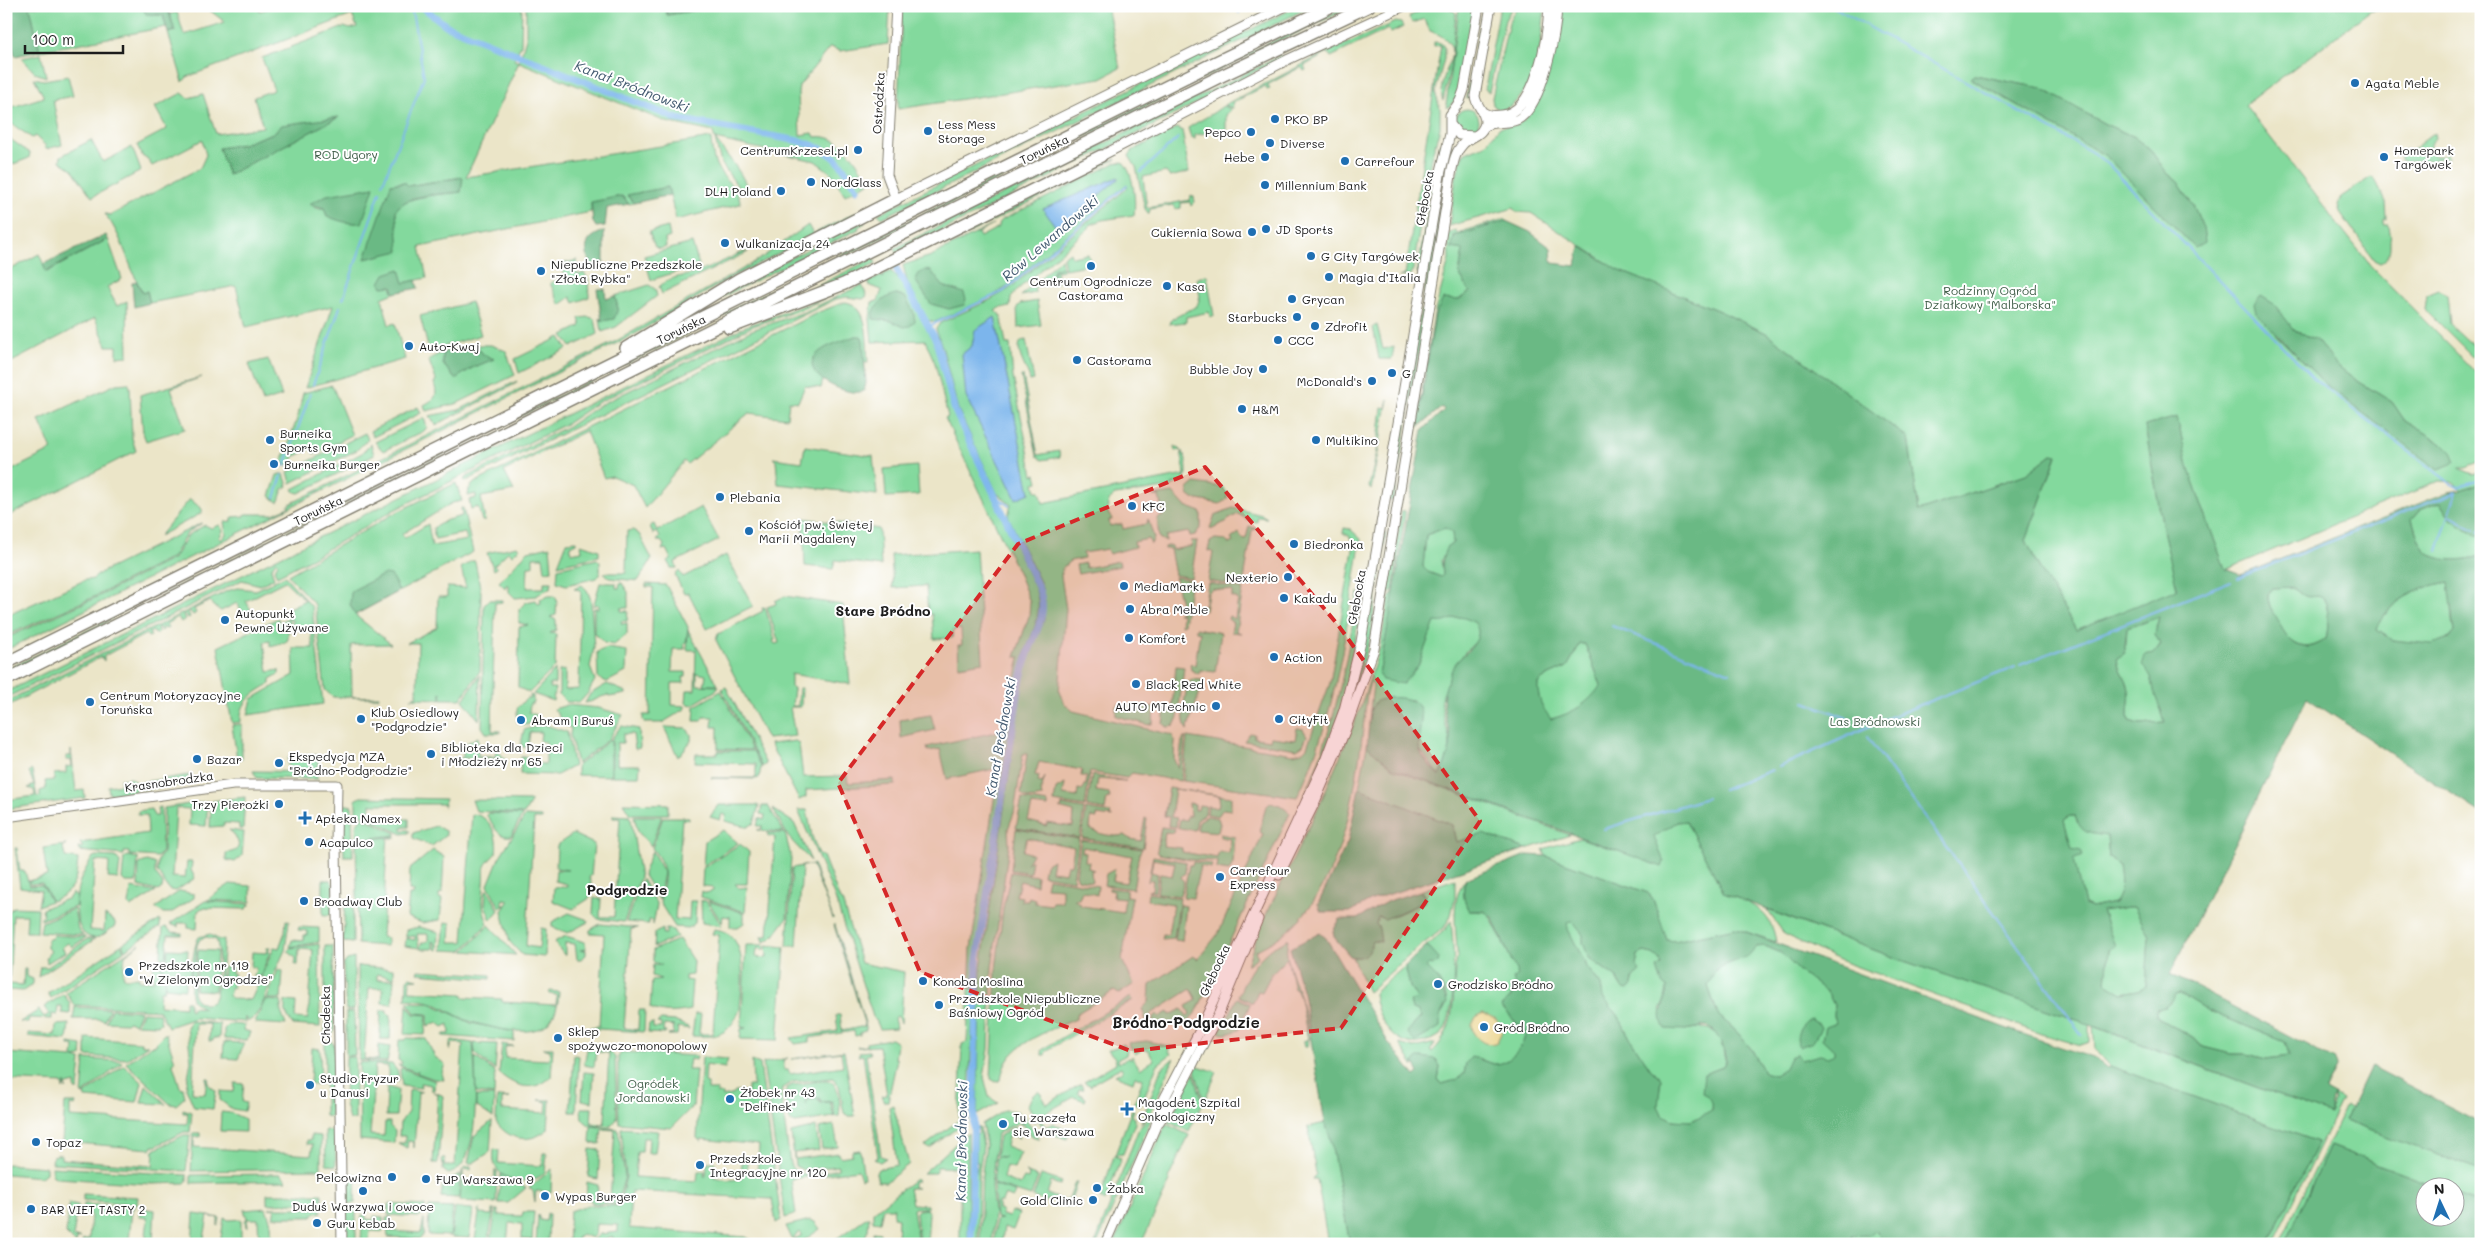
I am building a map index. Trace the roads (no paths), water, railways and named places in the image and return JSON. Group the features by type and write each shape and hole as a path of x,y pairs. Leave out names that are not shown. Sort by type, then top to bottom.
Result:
{"highway":[{"name":"Toruńska","path":"6,663 884,226 1332,6"},
{"name":"Toruńska","path":"6,682 40,663 1217,78 1369,6"},
{"path":"663,354 829,290 1102,156"},
{"path":"562,387 738,278 896,199"},
{"path":"6,658 56,638"}],"street":[{"name":"Ostródzka","path":"896,6 887,175 896,199"},
{"name":"Toruńska","path":"896,199 1286,6"},
{"path":"1102,156 1289,59 1404,6"},
{"name":"Głębocka","path":"1195,1046 1325,761 1344,710 1361,642 1450,124 1450,113 1464,90 1479,6"},
{"path":"1483,128 1485,120 1475,99 1491,6"},
{"path":"1456,105 1466,103 1492,116 1506,115 1516,110 1523,102 1541,58 1547,31 1549,6"},
{"path":"1483,128 1489,124 1517,120 1526,112 1547,66 1555,29 1557,6"},
{"path":"1450,124 1459,135 1474,136"},
{"name":"Głębocka","path":"1195,1046 1218,1014 1256,923 1314,804 1351,715 1371,658 1393,540 1396,504 1451,177 1457,152 1464,143 1483,128"},
{"name":"Krasnobrodzka","path":"6,817 233,785 337,785"},
{"name":"Chodecka","path":"337,785 336,845 342,1244"},
{"path":"1105,1244 1155,1128 1176,1097 1195,1046"}],"water":[{"path":"1118,177 1058,230 1043,209"},
{"path":"995,317 1030,493 1016,499 966,397 962,354 972,346 975,330"}],"waterway":[{"path":"383,183 424,77 411,6"},
{"name":"Kanał Bródnowski","path":"421,6 447,26 677,119 799,141 820,148 840,163 857,189"},
{"name":"Rów Lewandowski","path":"1239,6 1239,13"},
{"path":"1832,6 2093,153 2108,164 2313,378 2450,483 2458,487 2481,478"},
{"name":"Rów Lewandowski","path":"1141,172 1178,138"},
{"name":"Rów Lewandowski","path":"929,326 1004,291 1127,185"},
{"path":"343,299 380,192"},
{"name":"Kanał Bródnowski","path":"896,268 936,340 955,411 1038,587 1042,604 1041,620 1023,670 1020,684 977,961 971,1244"},
{"path":"313,385 340,307"},
{"path":"285,466 310,394"},
{"path":"275,498 282,475"},
{"path":"2438,551 2456,492"},
{"path":"2238,578 2456,492"},
{"path":"995,495 1009,506"},
{"path":"2449,515 2474,529"},
{"path":"2020,665 2231,581"},
{"path":"1612,626 1730,673"},
{"path":"1779,767 1890,717 2015,667"},
{"path":"1805,702 1847,718"},
{"path":"1867,737 2082,1035"},
{"path":"1723,790 1772,770"},
{"path":"1604,829 1707,798"}],"place":[{"name":"Agata Meble","path":"2355,83"},
{"name":"PKO BP","path":"1275,119"},
{"name":"Less Mess Storage","path":"928,131"},
{"name":"Pepco","path":"1251,132"},
{"name":"Diverse","path":"1270,143"},
{"name":"CentrumKrzesel.pl","path":"858,150"},
{"name":"Hebe","path":"1265,157"},
{"name":"Homepark Targówek","path":"2384,157"},
{"name":"Carrefour","path":"1345,161"},
{"name":"NordGlass","path":"811,182"},
{"name":"Millennium Bank","path":"1265,185"},
{"name":"DLH Poland","path":"781,191"},
{"name":"JD Sports","path":"1266,229"},
{"name":"Cukiernia Sowa","path":"1252,232"},
{"name":"Wulkanizacja 24","path":"725,243"},
{"name":"G City Targówek","path":"1311,256"},
{"name":"Centrum Ogrodnicze Castorama","path":"1091,266"},
{"name":"Niepubliczne Przedszkole \"Złota Rybka\"","path":"541,271"},
{"name":"Magia d’Italia","path":"1329,277"},
{"name":"Kasa","path":"1167,286"},
{"name":"Grycan","path":"1292,299"},
{"name":"Starbucks","path":"1297,317"},
{"name":"Zdrofit","path":"1315,326"},
{"name":"CCC","path":"1278,340"},
{"name":"Auto-Kwaj","path":"409,346"},
{"name":"Castorama","path":"1077,360"},
{"name":"Bubble Joy","path":"1263,369"},
{"name":"G","path":"1392,373"},
{"name":"McDonald's","path":"1372,381"},
{"name":"H&M","path":"1242,409"},
{"name":"Burneika Sports Gym","path":"270,440"},
{"name":"Multikino","path":"1316,440"},
{"name":"Burneika Burger","path":"274,464"},
{"name":"Plebania","path":"720,497"},
{"name":"KFC","path":"1132,506"},
{"name":"Kościół pw. Świętej Marii Magdaleny","path":"749,531"},
{"name":"Biedronka","path":"1294,544"},
{"name":"Nexterio","path":"1288,577"},
{"name":"MediaMarkt","path":"1124,586"},
{"name":"Kakadu","path":"1284,598"},
{"name":"Abra Meble","path":"1130,609"},
{"name":"Autopunkt Pewne Używane","path":"225,620"},
{"name":"Komfort","path":"1129,638"},
{"name":"Action","path":"1274,657"},
{"name":"Black Red White","path":"1136,684"},
{"name":"Centrum Motoryzacyjne Toruńska","path":"90,702"},
{"name":"AUTO MTechnic","path":"1216,706"},
{"name":"Klub Osiedlowy \"Podgrodzie\"","path":"361,719"},
{"name":"CityFit","path":"1279,719"},
{"name":"Abram i Buruś","path":"521,720"},
{"name":"Biblioteka dla Dzieci i Młodzieży nr 65","path":"431,754"},
{"name":"Bazar","path":"197,759"},
{"name":"Ekspedycja MZA \"Bródno-Podgrodzie\"","path":"279,763"},
{"name":"Trzy Pierożki","path":"279,804"},
{"name":"Apteka Namex","path":"305,818"},
{"name":"Acapulco","path":"309,842"},
{"name":"Carrefour Express","path":"1220,877"},
{"name":"Broadway Club","path":"304,901"},
{"name":"Przedszkole nr 119 \"W Zielonym Ogrodzie\"","path":"129,972"},
{"name":"Konoba Moslina","path":"923,981"},
{"name":"Grodzisko Bródno","path":"1438,984"},
{"name":"Przedszkole Niepubliczne Baśniowy Ogród","path":"939,1005"},
{"name":"Gród Bródno","path":"1484,1027"},
{"name":"Sklep spożywczo-monopolowy","path":"558,1038"},
{"name":"Studio Fryzur u Danusi","path":"310,1085"},
{"name":"Żłobek nr 43 \"Delfinek\"","path":"730,1099"},
{"name":"Magodent Szpital Onkologiczny","path":"1127,1109"},
{"name":"Tu zaczęła się Warszawa","path":"1003,1124"},
{"name":"Topaz","path":"36,1142"},
{"name":"Przedszkole Integracyjne nr 120","path":"700,1165"},
{"name":"Pelcowizna","path":"392,1177"},
{"name":"FUP Warszawa 9","path":"426,1179"},
{"name":"Żabka","path":"1097,1188"},
{"name":"Duduś Warzywa i owoce","path":"363,1191"},
{"name":"Wypas Burger","path":"545,1196"},
{"name":"Gold Clinic","path":"1093,1200"},
{"name":"BAR VIET TASTY 2","path":"31,1209"},
{"name":"Guru kebab","path":"317,1223"}],"district":[{"name":"Stare Bródno","path":"883,610"},
{"name":"Podgrodzie","path":"627,889"},
{"name":"Bródno-Podgrodzie","path":"1186,1022"}],"park label":[{"name":"ROD Ugory","path":"346,154"},
{"name":"Rodzinny Ogród Działkowy \"Malborska\"","path":"1990,297"},
{"name":"Las Bródnowski","path":"1875,721"},
{"name":"Ogródek Jordanowski","path":"653,1090"}]}
